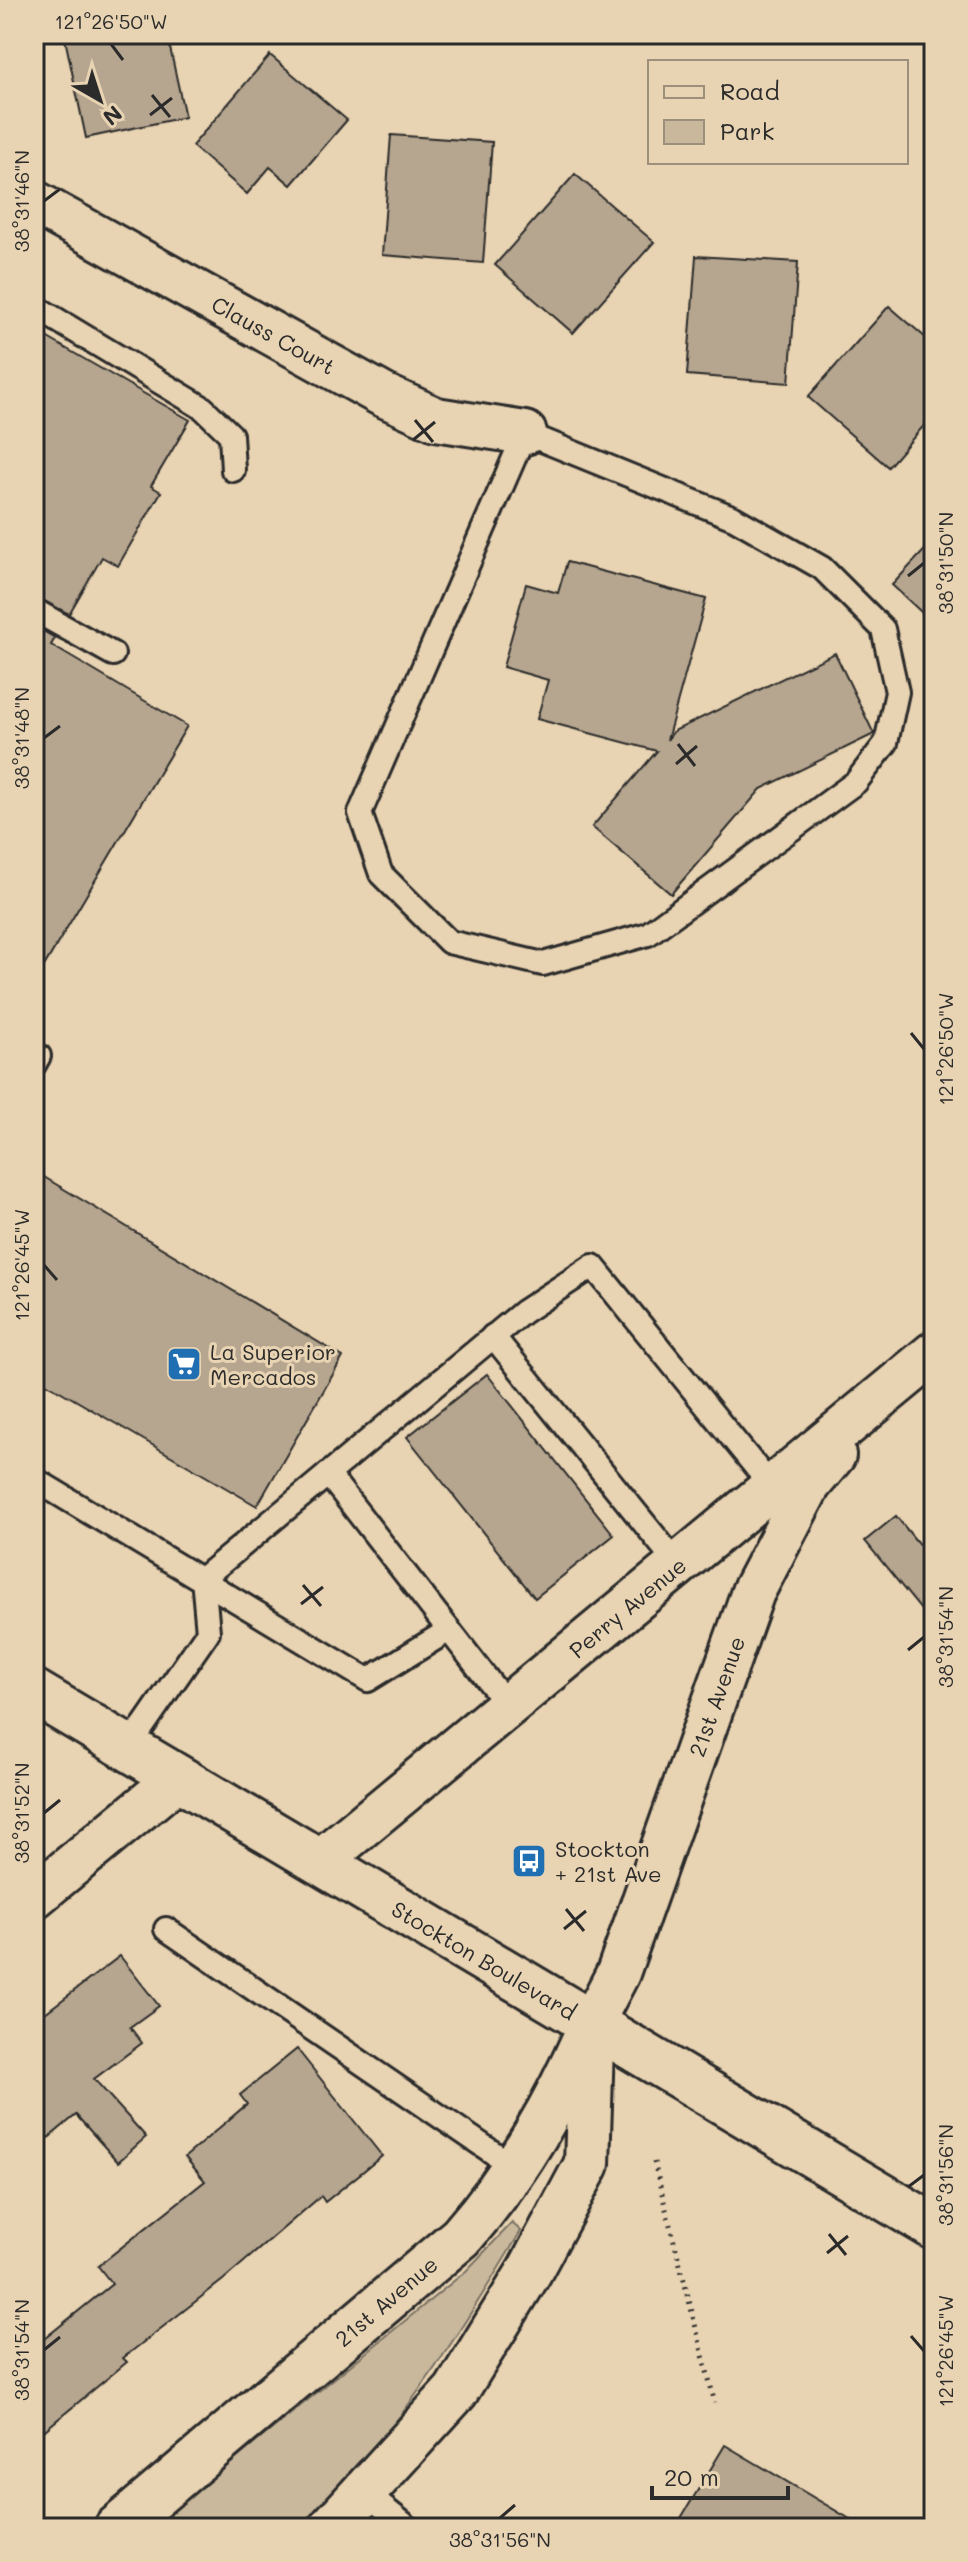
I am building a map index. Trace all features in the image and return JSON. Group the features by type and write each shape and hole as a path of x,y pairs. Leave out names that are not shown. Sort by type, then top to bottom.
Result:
{"street":[{"name":"Clauss Court","path":"34,202 383,395 436,419 525,433"},
{"name":"Perry Avenue","path":"319,1862 934,1353"},
{"name":"21st Avenue","path":"117,2528 439,2257 461,2237 517,2169 562,2093 592,2023 618,1973 753,1592 809,1485 886,1393"},
{"name":"Stockton Boulevard","path":"34,1692 934,2227"},
{"path":"34,1897 178,1778"},
{"name":"21st Avenue","path":"331,2528 456,2391 529,2272 587,2164 592,2023"}],"lane":[{"path":"34,306 203,408 231,435 233,470"},
{"path":"525,433 734,518 822,568 883,629 897,692 886,743 856,782 648,934 543,964 449,942 381,874 360,813 525,433"},
{"path":"34,610 113,654"},
{"path":"203,1578 493,1336 593,1266 772,1487"},
{"path":"493,1336 678,1565"},
{"path":"328,1474 508,1706"},
{"path":"34,1479 368,1680 449,1630"},
{"path":"128,1748 208,1632 203,1578"},
{"path":"166,1929 517,2169"},
{"path":"364,2492 409,2528"}],"path":[{"path":"654,2162 715,2403"}],"green space":[{"path":"512,2223 521,2231 421,2388 364,2461 299,2528 151,2528 466,2271"}],"building":[{"path":"64,34 167,34 185,117 86,138"},
{"path":"270,55 347,120 291,185 270,167 247,194 192,146"},
{"path":"391,135 492,142 483,263 382,255"},
{"path":"575,174 654,242 573,333 495,265"},
{"path":"696,256 798,262 789,383 687,375"},
{"path":"889,306 934,345 934,414 888,467 808,397"},
{"path":"34,330 190,420 151,486 161,492 118,566 102,557 69,614 34,596"},
{"path":"934,540 934,624 892,585"},
{"path":"567,562 706,599 667,740 674,731 835,653 874,734 761,789 671,894 592,827 657,751 537,719 548,680 503,667 526,584 558,593"},
{"path":"34,626 55,638 51,645 187,726 34,983"},
{"path":"34,1171 343,1357 257,1506 34,1376"},
{"path":"487,1374 614,1535 535,1598 407,1437"},
{"path":"896,1516 934,1563 934,1626 865,1541"},
{"path":"120,1956 159,2006 130,2027 142,2043 94,2079 146,2137 118,2162 76,2115 34,2150 34,2013 45,2013"},
{"path":"297,2049 382,2156 325,2202 321,2196 223,2280 123,2358 127,2362 34,2439 34,2347 112,2284 98,2266 205,2181 185,2157 247,2104 240,2095"},
{"path":"725,2445 865,2528 675,2528"}],"place":[{"name":"La Superior Mercados","path":"184,1364"},
{"name":"Stockton + 21st Ave","path":"529,1861"}]}
